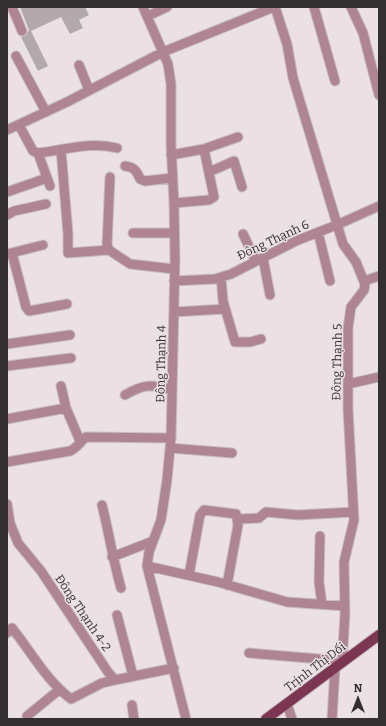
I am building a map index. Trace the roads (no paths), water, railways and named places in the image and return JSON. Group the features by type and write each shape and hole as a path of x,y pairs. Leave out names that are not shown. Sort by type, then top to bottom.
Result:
{"main road":[{"name":"Trịnh Thị Dối","path":"266,719 278,715 287,704 379,635"}],"street":[{"path":"12,7 22,32"},
{"name":"Đông Thạnh 4","path":"143,7 168,64 171,84 171,155 174,203 174,312 171,438 161,520 148,566 186,719"},
{"path":"148,16 167,7"},
{"path":"7,130 46,112 163,52 275,7 287,44 293,78 344,244 356,262 364,281 379,276"},
{"path":"314,7 335,81"},
{"path":"351,7 363,33 379,95"},
{"path":"16,56 46,112"},
{"path":"79,65 89,90"},
{"path":"19,124 33,151 38,153 91,145 117,148"},
{"path":"171,155 204,149 238,137"},
{"path":"174,203 209,200 214,196 204,149"},
{"path":"61,150 68,234 68,253 109,250"},
{"path":"7,192 49,182 38,153"},
{"path":"209,172 234,161 242,187"},
{"path":"125,166 132,167 137,172 140,180 145,181 172,178"},
{"path":"110,177 107,245 109,250 130,264 174,268"},
{"path":"7,214 46,204"},
{"name":"Đông Thạnh 6","path":"174,281 215,279 221,277 318,232 379,206"},
{"path":"318,232 330,281"},
{"path":"133,233 174,233"},
{"path":"243,234 259,259 270,295"},
{"path":"43,245 9,254 26,307 29,311 67,304"},
{"path":"221,277 225,309 235,342 250,342 261,339"},
{"name":"Đông Thạnh 5","path":"332,719 344,606 345,551 352,531 353,512 348,409 348,328 351,307 364,290 364,281"},
{"path":"174,312 225,309"},
{"path":"7,344 70,335"},
{"path":"7,366 71,358"},
{"path":"348,384 379,377"},
{"path":"61,386 66,408 80,441"},
{"path":"125,395 139,387 158,386 172,390"},
{"path":"7,419 66,408"},
{"path":"7,462 70,451 76,449 80,441 86,437 171,438"},
{"path":"170,448 232,453"},
{"name":"Đông Thạnh 4-2","path":"7,504 10,522 16,539 41,571 62,605 115,680"},
{"path":"102,505 112,548 112,556 121,588"},
{"path":"189,575 200,515 204,510 236,514 238,525 227,585"},
{"path":"238,519 259,518 266,512 298,515 353,512"},
{"path":"320,536 319,582 322,604"},
{"path":"7,544 16,539"},
{"path":"112,556 154,541"},
{"path":"148,566 189,575 287,602 344,606"},
{"path":"117,615 133,676"},
{"path":"7,633 12,628 28,648 31,656 58,690 71,699 102,684 115,680 174,668"},
{"path":"249,653 332,660 338,666"},
{"path":"27,716 58,690"},
{"path":"287,704 292,719"},
{"path":"132,705 134,719"}]}
